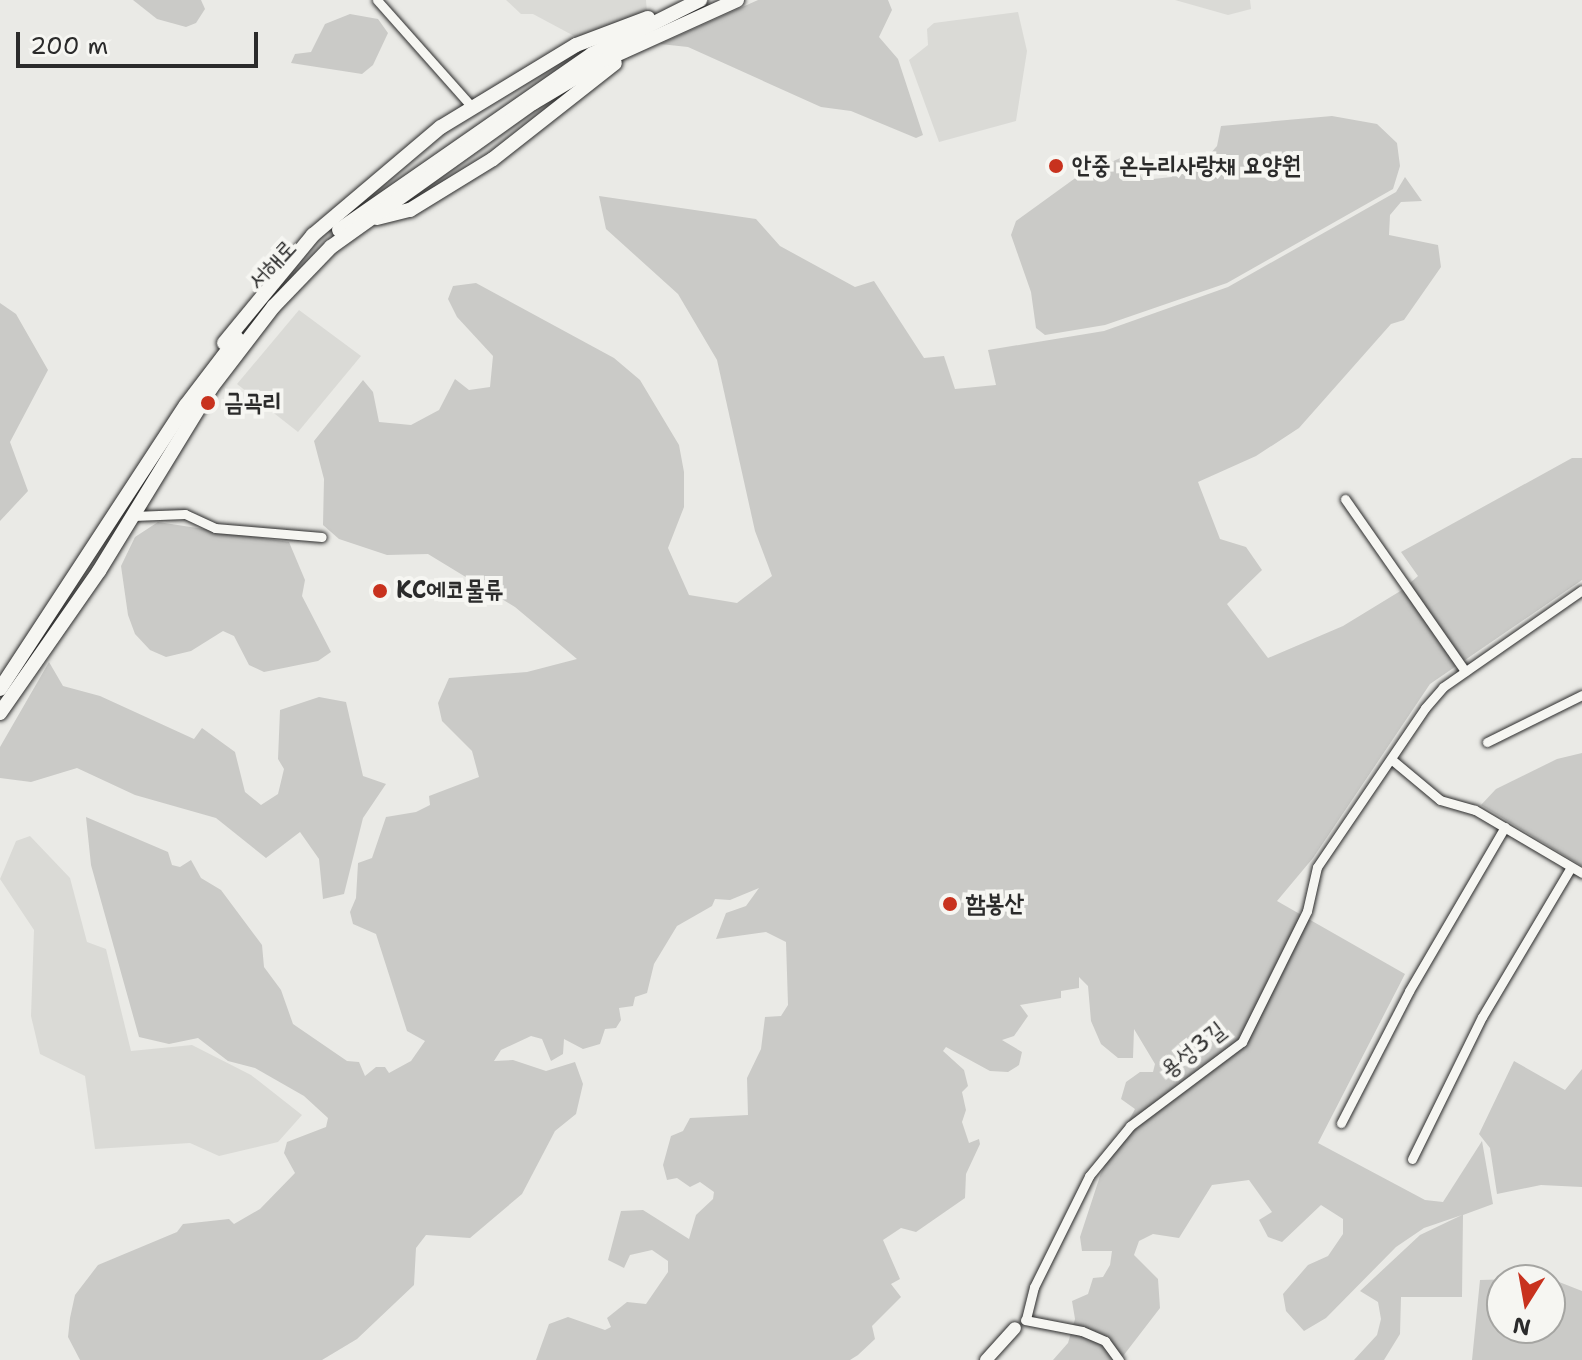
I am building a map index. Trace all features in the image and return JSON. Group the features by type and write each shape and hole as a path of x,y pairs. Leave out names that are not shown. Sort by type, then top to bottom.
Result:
{"main road":[{"name":"서해로","path":"0,689 211,369 274,294 365,209 592,54 700,0"},
{"name":"서해로","path":"0,713 133,516 211,388 274,306 331,247 533,103 637,44 737,0"},
{"path":"211,369 240,319 288,262 355,199 471,106 576,45 630,23 672,14"},
{"path":"370,219 410,210 501,151 637,44"}],"street":[{"path":"377,0 471,106"},
{"path":"1345,499 1465,671"},
{"path":"133,516 185,514 215,528 322,537"},
{"name":"용성3길","path":"1026,1319 1034,1287 1089,1176 1130,1126 1242,1042 1307,911 1317,867 1425,708 1465,671 1582,590"},
{"path":"1487,742 1582,695"},
{"path":"1391,759 1440,800 1475,810 1582,873"},
{"path":"1341,1123 1409,991 1505,827"},
{"path":"1412,1159 1482,1017 1571,867"},
{"path":"986,1360 1026,1319 1105,1341 1119,1360"}],"shaded area":[{"path":"133,0 201,0 205,9 196,23 186,27 157,19"},
{"path":"506,0 646,0 647,12 576,37 533,14 521,14"},
{"path":"758,0 888,0 892,10 879,37 898,59 923,135 916,138 851,111 821,107 688,47 660,44"},
{"path":"1175,0 1250,0 1251,9 1228,15"},
{"path":"1018,12 1027,51 1016,121 939,142 909,60 928,45 927,29 934,23"},
{"path":"350,14 378,19 388,33 373,65 362,74 291,63 295,54 311,52 325,24"},
{"path":"1332,116 1377,124 1397,143 1400,166 1393,189 1227,283 1105,325 1045,335 1036,328 1031,292 1011,235 1016,221 1074,179 1129,154 1143,180 1172,177 1172,167 1185,163 1212,165 1210,154 1217,146 1221,126"},
{"path":"1405,177 1422,201 1401,202 1390,215 1389,235 1438,245 1441,267 1404,320 1391,324 1299,428 1256,456 1198,482 1220,539 1246,547 1262,570 1227,604 1268,658 1343,626 1402,590 1418,576 1401,552 1572,458 1582,458 1582,580 1430,684 1313,858 1277,901 1405,974 1318,1143 1425,1200 1443,1202 1482,1141 1493,1204 1463,1215 1462,1297 1401,1297 1400,1334 1384,1360 1354,1360 1377,1335 1381,1319 1378,1302 1360,1291 1420,1235 1462,1215 1424,1228 1396,1247 1326,1318 1304,1331 1286,1311 1283,1294 1308,1265 1328,1256 1343,1234 1343,1219 1321,1205 1282,1242 1268,1237 1259,1220 1272,1212 1249,1180 1212,1185 1179,1238 1153,1234 1139,1241 1134,1255 1158,1279 1160,1308 1120,1360 1053,1360 1068,1343 1075,1319 1072,1301 1088,1294 1093,1278 1103,1277 1110,1265 1112,1251 1082,1251 1080,1237 1101,1173 1135,1109 1121,1099 1126,1082 1140,1072 1153,1072 1155,1064 1134,1029 1133,1058 1118,1058 1101,1044 1091,1021 1088,986 1079,977 1079,988 1061,991 1061,998 1020,1005 1028,1016 1014,1036 1002,1040 1022,1052 1019,1065 1008,1072 990,1071 946,1047 943,1051 964,1070 968,1086 962,1092 966,1110 962,1122 969,1143 979,1139 980,1144 966,1174 965,1198 916,1232 901,1228 883,1240 900,1279 891,1284 901,1297 872,1326 875,1339 858,1355 850,1360 536,1360 549,1324 568,1317 605,1330 611,1327 607,1318 627,1302 646,1304 668,1272 668,1261 652,1250 630,1255 624,1268 608,1260 621,1211 643,1210 689,1239 696,1215 713,1199 714,1192 700,1182 690,1187 677,1178 667,1180 663,1165 671,1136 683,1131 690,1118 748,1115 747,1078 761,1049 765,1017 781,1016 788,1005 786,942 766,932 716,939 726,913 746,906 759,888 730,900 715,899 712,906 677,926 654,964 647,993 635,997 633,1006 619,1008 621,1020 616,1028 605,1029 600,1044 583,1049 564,1039 563,1054 551,1061 542,1039 531,1036 501,1050 494,1061 513,1060 546,1071 575,1062 583,1084 576,1114 555,1131 522,1194 470,1238 426,1235 416,1248 414,1285 357,1339 322,1360 80,1360 68,1337 70,1318 75,1295 98,1265 177,1232 183,1224 229,1219 234,1224 260,1209 295,1173 284,1153 287,1142 326,1127 328,1118 304,1096 255,1068 228,1061 198,1038 169,1044 139,1037 91,865 86,817 168,852 172,865 180,867 191,860 201,878 221,890 262,945 264,967 281,990 293,1024 347,1061 359,1062 365,1076 376,1067 385,1067 389,1073 411,1061 425,1041 407,1031 376,934 353,924 350,912 356,898 358,863 372,858 386,817 416,812 430,805 429,796 479,777 472,751 442,721 438,703 449,678 527,672 577,659 515,607 428,554 387,555 339,539 323,525 324,479 314,441 363,380 373,392 379,422 411,425 439,410 455,379 469,390 490,387 493,356 457,317 448,299 453,286 476,283 614,358 640,380 679,445 684,472 684,507 668,548 689,595 737,603 772,576 755,531 717,360 678,294 606,229 599,196 756,219 780,246 855,287 874,281 924,358 944,356 955,389 996,385 988,350 1104,331 1228,287 1396,192"},
{"path":"0,303 16,314 48,370 10,442 28,491 0,521"},
{"path":"299,310 361,356 298,432 237,384"},
{"path":"158,522 289,542 305,580 302,596 331,652 318,661 264,672 249,665 234,636 223,631 191,651 166,657 150,650 135,634 128,615 121,566 135,537"},
{"path":"49,662 63,686 100,696 194,739 202,728 235,752 245,792 261,805 278,794 284,769 278,759 280,710 319,697 346,702 363,776 386,784 363,818 344,894 323,899 319,859 300,832 266,858 216,818 135,795 77,768 31,782 0,778 0,747"},
{"path":"1582,753 1582,866 1481,805 1496,789 1557,759"},
{"path":"30,836 70,878 87,942 106,949 131,1051 192,1045 251,1075 302,1115 278,1142 219,1156 190,1143 95,1149 85,1076 40,1054 31,1016 34,930 0,879 16,841"},
{"path":"1514,1061 1565,1090 1582,1069 1582,1187 1541,1185 1497,1194 1490,1148 1479,1134"},
{"path":"1480,1280 1486,1280 1486,1344 1566,1344 1566,1285 1582,1291 1582,1360 1472,1360"}],"place":[{"name":"안중 온누리사랑채 요양원","path":"1056,166"},
{"name":"금곡리","path":"208,403"},
{"name":"KC에코물류","path":"380,591"},
{"name":"함봉산","path":"950,904"}]}
